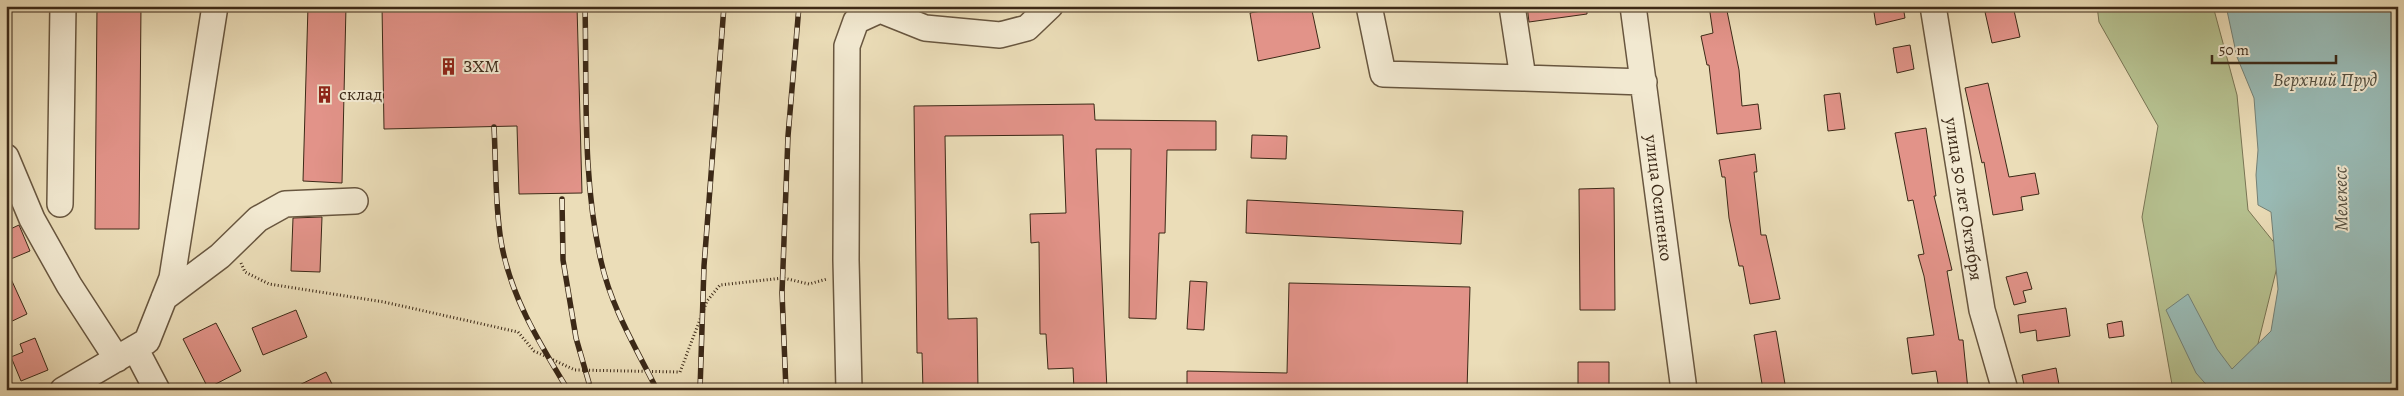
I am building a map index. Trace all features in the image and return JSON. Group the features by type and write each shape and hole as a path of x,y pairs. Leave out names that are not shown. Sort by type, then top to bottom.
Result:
{"street":[{"path":"60,204 63,6"},
{"path":"63,390 147,341 172,278 215,6"},
{"path":"849,390 846,273 847,46 856,21 880,10 925,28 1000,35 1027,28 1050,6"},
{"path":"1369,6 1383,74 1644,82"},
{"path":"1512,6 1523,78"},
{"name":"улица Осипенко","path":"1633,6 1684,390"},
{"name":"улица 50 лет Октября","path":"1933,6 1982,310 2005,390"},
{"path":"6,157 37,227 69,285 156,390"},
{"path":"164,298 232,244 258,219 285,204 355,201"}],"path":[{"path":"232,244 245,272 269,284 384,302 518,332 534,351 575,370 680,372 706,301 720,285 782,278 810,284 846,273"}],"green space":[{"path":"2097,6 2213,6 2237,95 2248,210 2281,251 2251,372 2220,390 2173,390 2142,217 2158,126 2099,22"}],"water":[{"name":"Верхний Пруд","path":"2226,6 2398,6 2398,390 2211,390 2196,373 2166,310 2188,294 2217,349 2232,369 2271,331 2278,289 2271,212 2258,205 2256,175 2258,150 2254,98 2237,57"}],"building":[{"path":"97,6 141,6 139,229 95,229"},
{"name":"склад","path":"308,6 346,6 342,183 303,181"},
{"path":"382,6 577,6 582,193 519,194 517,126 384,129"},
{"path":"1289,6 1311,6 1320,48 1258,61 1250,13"},
{"path":"1527,6 1587,6 1587,14 1529,22"},
{"path":"1709,6 1726,6 1739,70 1742,106 1758,104 1761,129 1717,134 1709,65 1707,65 1701,36 1713,33"},
{"path":"1873,6 1903,6 1905,18 1876,25"},
{"path":"2013,6 2020,37 1992,43 1985,12"},
{"path":"1910,45 1914,69 1897,73 1893,48"},
{"path":"1988,83 2009,177 2035,173 2039,194 2021,197 2023,210 1993,215 1984,162 1982,163 1965,88"},
{"path":"1840,93 1845,129 1828,131 1824,95"},
{"path":"1094,104 1095,120 1216,121 1216,150 1167,150 1165,233 1159,233 1156,319 1129,318 1131,149 1096,149 1107,390 1074,390 1073,368 1048,369 1046,334 1040,334 1039,242 1031,243 1030,214 1066,213 1063,135 945,136 948,319 977,318 978,390 923,390 922,353 917,353 914,106"},
{"path":"1926,128 1936,196 1934,196 1952,270 1947,271 1959,340 1963,340 1968,390 1939,390 1936,371 1912,374 1907,338 1934,335 1924,276 1918,255 1924,254 1913,200 1908,201 1895,133"},
{"path":"1252,135 1287,136 1286,159 1251,158"},
{"path":"1755,154 1757,172 1754,172 1761,235 1766,235 1780,299 1750,304 1743,266 1739,266 1729,218 1725,177 1722,177 1719,160"},
{"path":"1614,188 1615,310 1580,310 1579,189"},
{"path":"1247,200 1463,211 1461,244 1246,233"},
{"path":"322,217 320,272 291,271 293,218"},
{"path":"19,225 30,251 6,261 6,231"},
{"path":"6,268 27,314 6,324"},
{"path":"2027,272 2032,289 2023,291 2026,302 2014,305 2006,277"},
{"path":"1190,281 1207,282 1204,330 1187,329"},
{"path":"1289,283 1470,287 1467,390 1187,390 1187,371 1287,373"},
{"path":"2066,308 2070,336 2037,341 2036,330 2020,333 2018,315"},
{"path":"296,310 307,337 263,355 252,328"},
{"path":"2122,321 2124,336 2109,338 2107,324"},
{"path":"216,323 241,371 208,388 183,339"},
{"path":"1776,331 1786,390 1763,390 1754,335"},
{"path":"35,338 48,370 21,381 11,357 23,352 20,344"},
{"path":"1578,362 1609,362 1609,390 1578,390"},
{"path":"2056,368 2060,390 2025,390 2022,375"},
{"path":"326,372 335,390 289,390"}],"railway":[{"path":"585,6 588,166 595,230 605,278 611,295 657,390"},
{"path":"700,390 704,266 724,6"},
{"path":"786,390 782,293 788,136 799,6"},
{"path":"494,127 498,213 505,261 527,319 568,390"},
{"path":"562,199 563,260 576,338 591,390"}],"place":[{"name":"ЗХМ","path":"449,66"},
{"name":"склад","path":"325,94"}],"water label":[{"name":"Мелекесс","path":"2341,199"}]}
